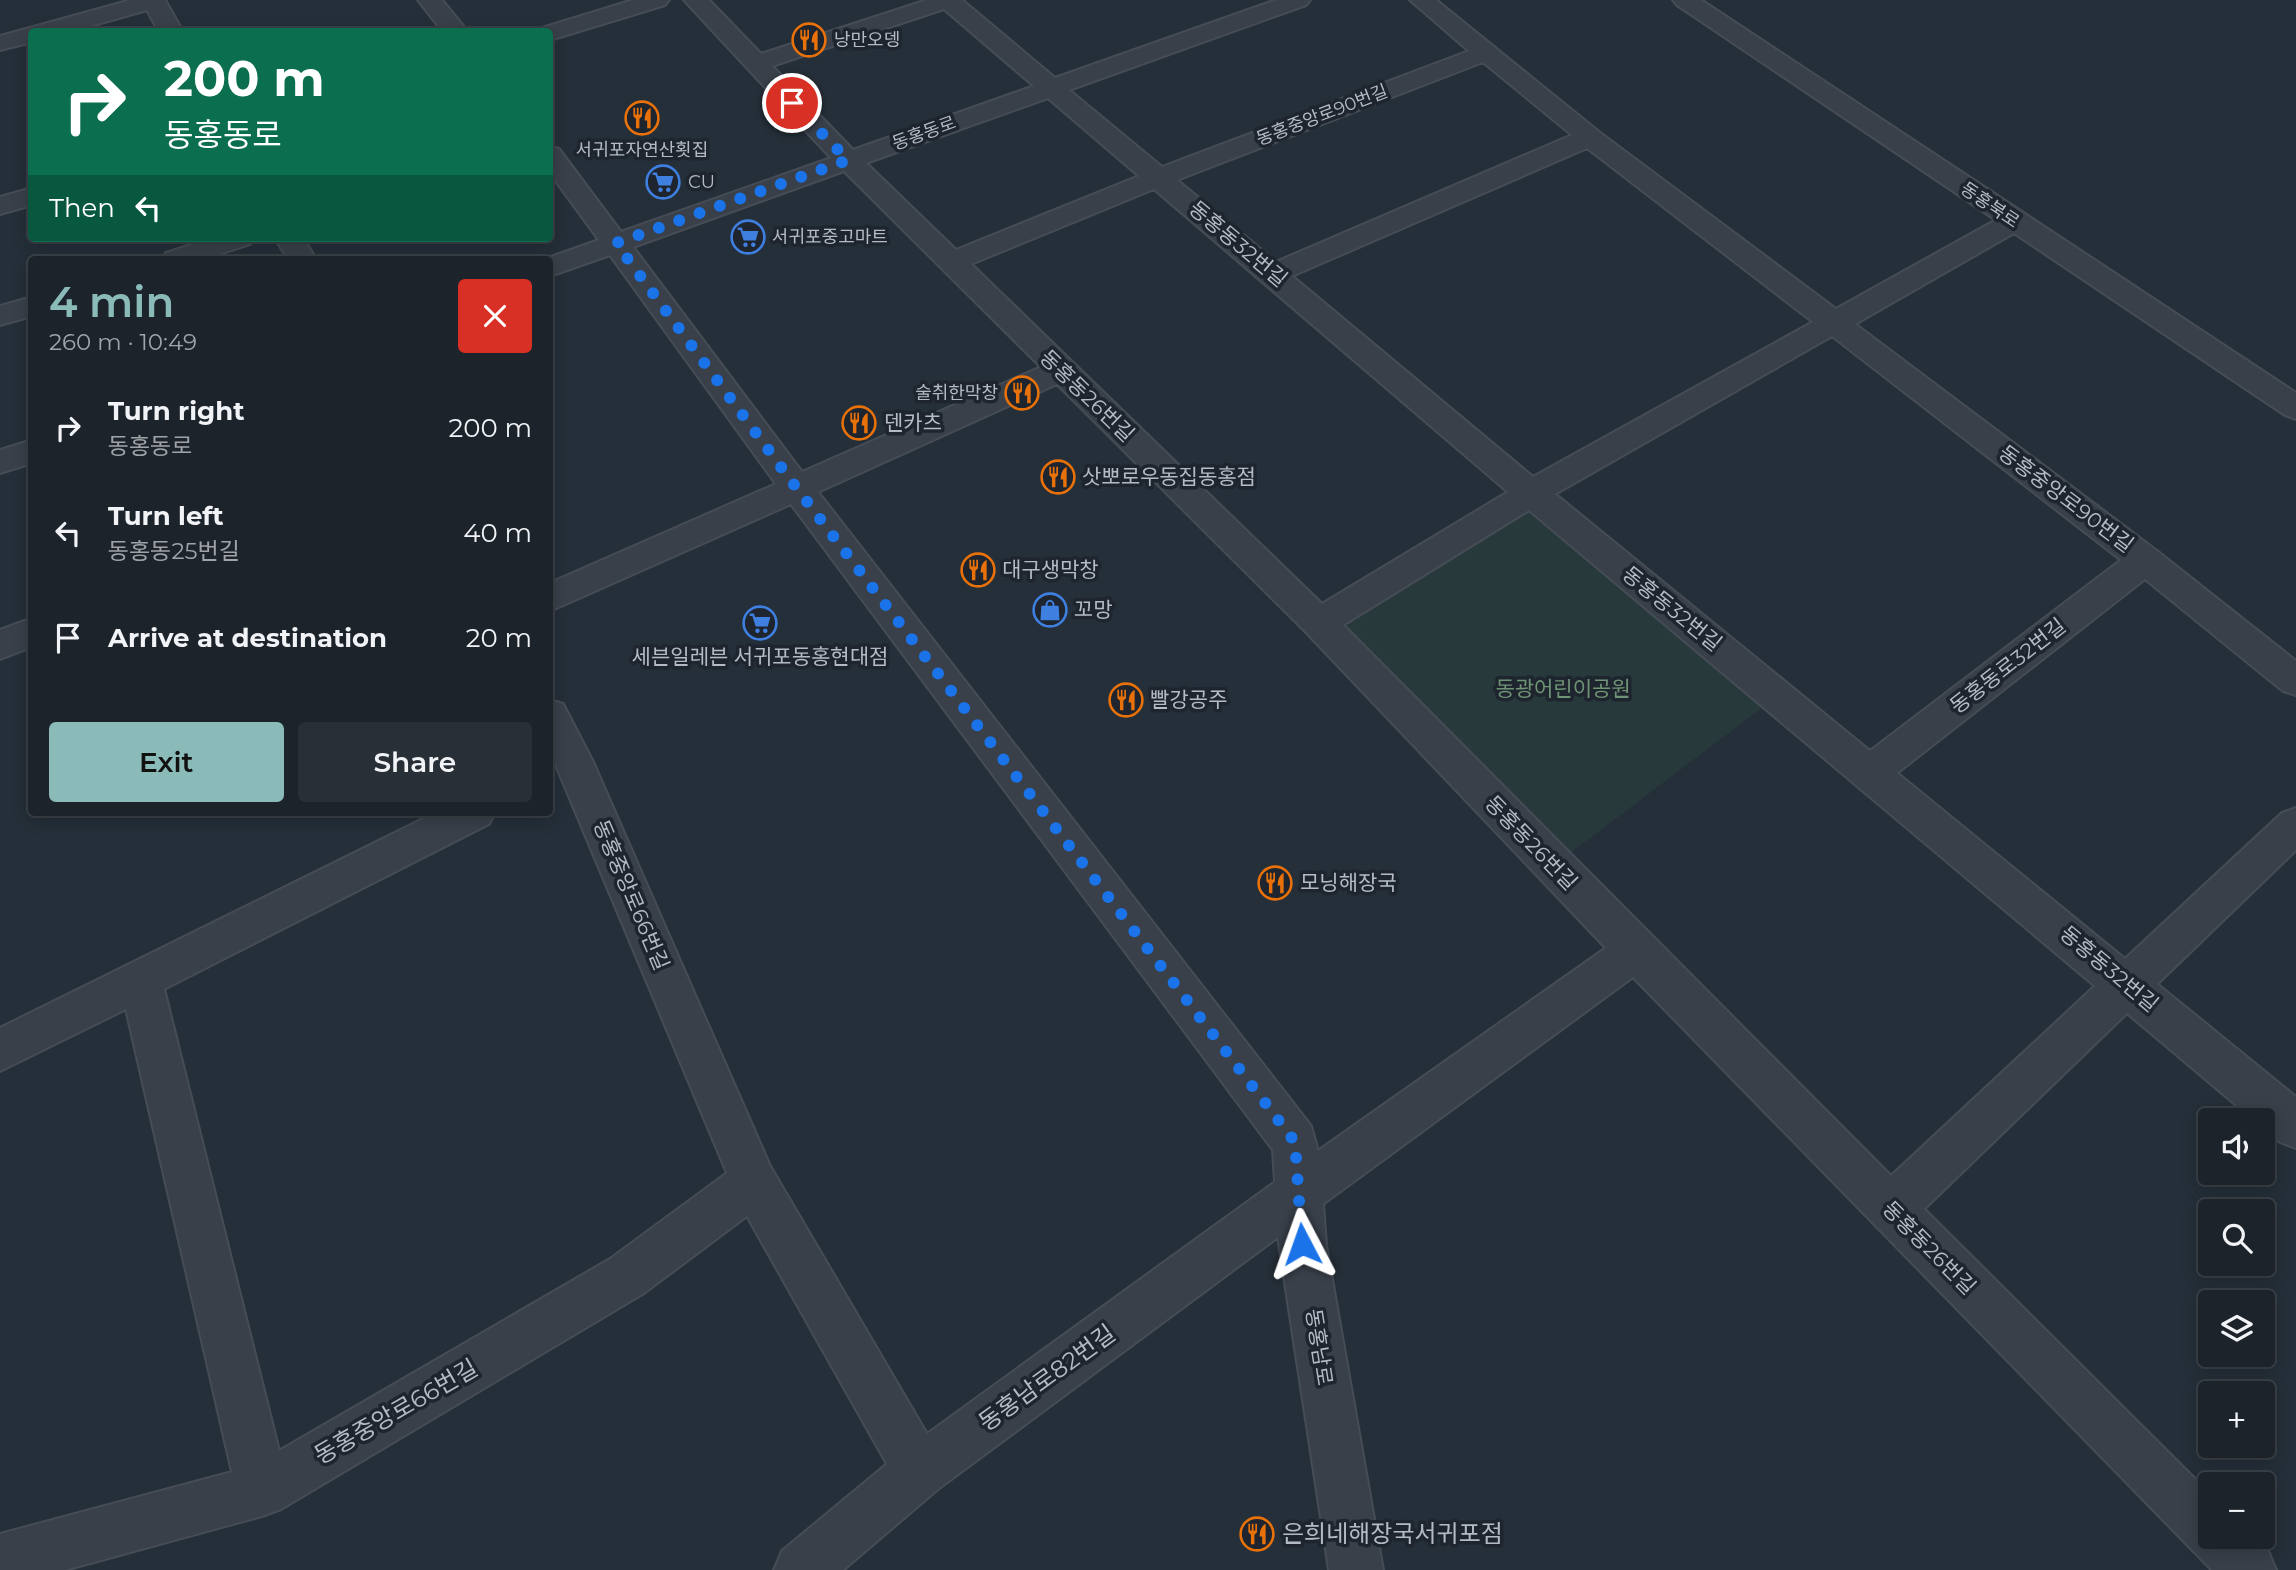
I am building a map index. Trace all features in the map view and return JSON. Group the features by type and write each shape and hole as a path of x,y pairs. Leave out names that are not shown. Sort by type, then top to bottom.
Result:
{"street":[{"path":"55,28 153,0 169,28"},
{"path":"430,0 453,28"},
{"path":"553,32 657,0"},
{"name":"동홍동26번길","path":"696,0 848,160 1319,623 1636,951 2198,1519"},
{"path":"755,64 948,0"},
{"name":"동홍동32번길","path":"948,0 1531,493 2129,985 2296,1126"},
{"name":"동홍동로","path":"553,266 1298,0"},
{"name":"동홍중앙로90번길","path":"1422,0 1590,137 2145,560 2296,681"},
{"name":"동홍북로","path":"1685,0 2296,408"},
{"path":"0,43 28,35"},
{"name":"동홍중앙로90번길","path":"951,262 1160,177 1485,53"},
{"path":"1273,274 1590,137"},
{"name":"동홍남로","path":"553,159 795,486 1295,1142 1302,1244 1356,1570"},
{"path":"0,206 28,197"},
{"path":"1319,623 1531,493 2015,221"},
{"path":"185,256 228,242"},
{"path":"0,316 28,307"},
{"path":"553,597 795,486 1061,370"},
{"path":"0,462 28,452"},
{"name":"동홍동로32번길","path":"1870,772 2145,560"},
{"path":"0,645 28,634"},
{"name":"동홍중앙로66번길","path":"553,728 562,769 754,1182 920,1471"},
{"path":"0,1050 467,816"},
{"path":"1890,1209 2296,825"},
{"name":"동홍남로82번길","path":"801,1570 920,1471 1298,1193 1636,951"},
{"path":"140,979 262,1490"},
{"name":"동홍중앙로66번길","path":"0,1561 262,1490 627,1276 754,1182"},
{"path":"2229,1549 2249,1570"}],"green space":[{"name":"동광어린이공원","path":"1531,493 1778,696 1553,866 1319,623"}],"place":[{"name":"낭만오뎅","path":"809,40"},
{"name":"서귀포자연산횟집","path":"642,118"},
{"name":"CU","path":"663,182"},
{"name":"서귀포중고마트","path":"748,237"},
{"name":"술취한막창","path":"1022,393"},
{"name":"덴카츠","path":"859,423"},
{"name":"삿뽀로우동집동홍점","path":"1058,477"},
{"name":"대구생막창","path":"978,570"},
{"name":"꼬망","path":"1050,610"},
{"name":"세븐일레븐 서귀포동홍현대점","path":"760,623"},
{"name":"빨강공주","path":"1126,700"},
{"name":"모닝해장국","path":"1275,883"},
{"name":"은희네해장국서귀포점","path":"1257,1534"}],"route":[{"path":"792,103 848,160 616,243 795,486 1295,1142 1302,1244"}]}
